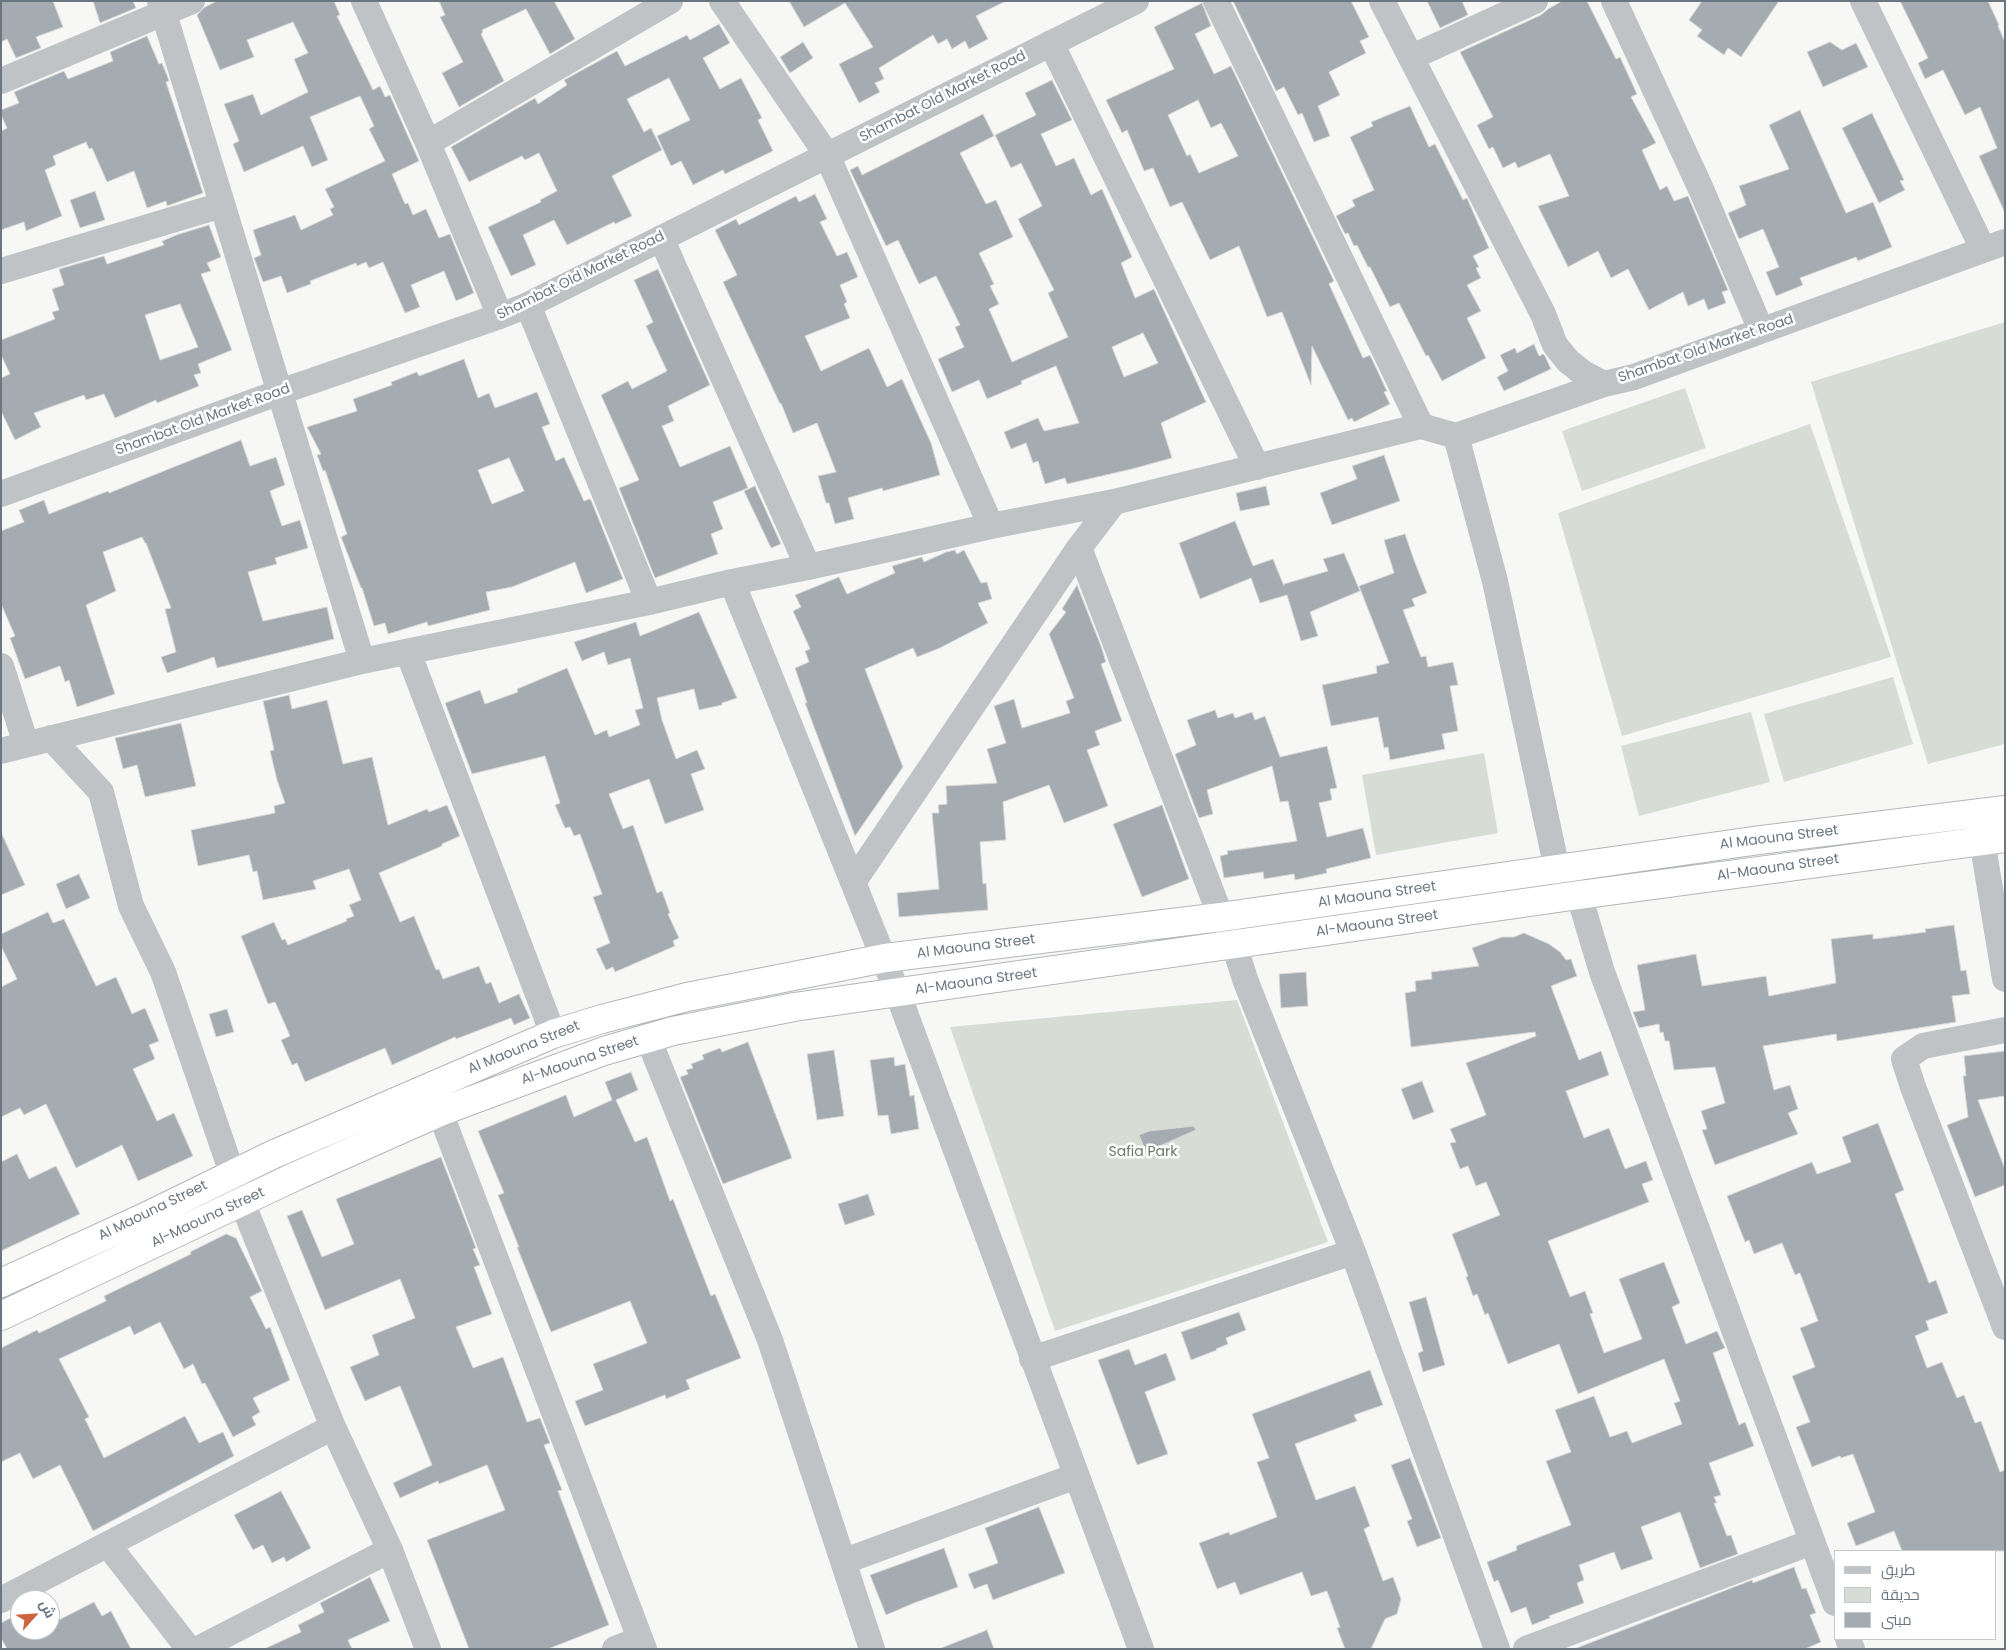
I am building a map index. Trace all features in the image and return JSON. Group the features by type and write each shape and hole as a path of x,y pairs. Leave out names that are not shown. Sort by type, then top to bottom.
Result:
{"highway":[{"name":"Al Maouna Street","path":"1,1283 143,1218 231,1173 553,1034 611,1016 687,997 885,958 1221,917 1760,840 2005,810"},
{"name":"Al-Maouna Street","path":"1,1316 242,1202 440,1112 572,1062 673,1030 758,1013 1579,895 1994,839"}],"street":[{"path":"1,81 162,8 192,1"},
{"path":"364,1 428,142 500,316"},
{"path":"428,142 670,1"},
{"path":"722,1 827,155 991,526"},
{"name":"Shambat Old Market Road","path":"1,494 280,392 528,305 1136,1"},
{"path":"1216,1 1421,426"},
{"name":"Shambat Old Market Road","path":"1382,1 1543,314 1556,345 1568,362 1583,373 1604,384 1634,377 1994,246"},
{"path":"1412,57 1535,1"},
{"path":"1614,1 1701,190 1761,330"},
{"path":"1864,1 1994,246"},
{"path":"162,8 362,661"},
{"path":"1051,43 1257,467"},
{"path":"1,271 222,204"},
{"path":"662,238 808,567"},
{"path":"528,305 649,602"},
{"path":"1,751 362,661 649,602 732,582 991,526 1114,502 1421,426 1456,436 1604,384"},
{"path":"1456,436 1495,581 1557,869 1579,895 1605,981 1834,1600"},
{"path":"854,881 1079,548 1114,502"},
{"path":"1079,548 1221,917 1234,945 1246,982 1353,1252 1498,1649"},
{"path":"732,582 885,958 1141,1649"},
{"path":"408,652 553,1034"},
{"path":"1,666 26,744"},
{"path":"51,738 100,792 131,906 163,972 242,1202 333,1427 390,1550 428,1649"},
{"path":"1994,839 2005,979"},
{"path":"2005,1030 1923,1046 1904,1059 2005,1327"},
{"path":"648,1038 770,1340 845,1561 872,1649"},
{"path":"440,1112 642,1644 615,1649"},
{"path":"1032,1359 1353,1252"},
{"path":"1,1600 333,1427"},
{"path":"845,1561 1076,1476"},
{"path":"1526,1649 1812,1542"},
{"path":"108,1545 190,1649"},
{"path":"198,1649 390,1550"}],"green space":[{"path":"2005,322 2005,744 1928,764 1811,382"},
{"path":"1685,388 1706,448 1582,491 1562,431"},
{"path":"1810,424 1891,657 1622,736 1558,513"},
{"path":"1893,677 1913,744 1784,782 1764,714"},
{"path":"1751,712 1770,782 1639,816 1621,746"},
{"path":"1484,753 1498,833 1376,855 1362,775"},
{"name":"Safia Park","path":"1237,1000 1328,1242 1055,1331 950,1027"}],"building":[{"path":"1,1 53,1 63,27 36,37 41,48 16,58 7,39 1,42"},
{"path":"93,1 133,1 136,8 100,23"},
{"path":"217,1 334,1 340,15 337,16 373,90 380,86 385,97 390,95 419,161 392,174 405,204 408,203 413,215 426,209 439,238 450,234 474,293 456,301 444,271 411,285 420,307 405,313 383,262 369,268 366,262 357,266 356,263 310,281 311,284 287,293 281,276 263,282 254,258 261,255 253,230 295,215 301,230 333,215 330,209 334,207 325,189 385,161 369,129 374,126 360,96 310,117 328,160 312,167 303,146 244,172 233,144 239,141 224,104 253,94 261,115 308,92 294,59 308,53 293,22 247,40 254,57 220,70 197,15 205,7"},
{"path":"439,1 554,1 575,39 550,54 526,9 482,30 481,34 504,81 459,107 442,73 463,62 440,17 445,15"},
{"path":"789,1 1006,1 976,16 988,39 969,49 965,41 952,49 947,39 938,44 933,35 879,68 884,79 875,83 880,92 859,103 839,64 873,47 845,3 804,27"},
{"path":"1233,1 1351,1 1369,37 1360,41 1366,53 1329,72 1340,95 1318,106 1330,136 1314,142 1302,113 1298,115 1284,87 1276,91"},
{"path":"1427,1 1462,1 1468,15 1440,28"},
{"path":"1562,1 1587,1 1616,59 1620,57 1637,94 1631,97 1656,143 1642,150 1660,190 1667,186 1674,201 1688,196 1728,290 1722,292 1726,303 1708,310 1704,299 1688,306 1683,292 1649,310 1628,269 1611,278 1598,251 1568,267 1538,206 1569,196 1550,154 1518,168 1515,162 1503,168 1493,147 1489,149 1477,125 1493,117 1460,52 1541,15"},
{"path":"1702,1 1779,1 1741,57 1728,48 1724,55 1697,36 1702,30 1689,20"},
{"path":"1900,1 1988,1 2005,42 2005,213 1979,156 1997,148 1980,107 1965,115 1943,70 1925,79 1918,63 1928,58"},
{"path":"1202,3 1211,26 1195,34 1214,74 1231,66 1334,281 1329,284 1363,358 1370,355 1387,391 1384,392 1390,404 1354,422 1352,418 1348,420 1312,346 1311,385 1282,312 1267,317 1239,246 1210,260 1182,202 1170,207 1153,168 1144,171 1127,130 1122,133 1106,100 1174,69 1154,27","holes":["1198,100 1211,128 1221,123 1238,156 1199,173 1190,154 1187,156 1168,115"]},
{"path":"719,24 730,43 703,58 720,89 741,78 762,118 758,120 773,151 725,174 723,170 693,185 681,161 671,166 657,136 690,120 669,78 627,99 644,132 651,128 662,150 612,176 632,216 615,224 614,222 567,245 554,220 523,235 536,265 511,276 488,227 541,202 540,200 557,191 539,153 525,160 522,156 469,182 451,147 535,98 538,104 567,85 564,80 617,51 625,66 687,35 690,40"},
{"path":"147,36 159,64 162,63 167,75 169,81 166,82 203,193 167,206 166,201 147,208 134,171 107,182 92,148 89,149 86,142 53,156 56,165 45,170 62,216 26,231 24,222 1,230 1,131 7,128 1,115 1,110 19,103 14,92 64,71 68,79 113,61 110,52"},
{"path":"803,42 813,58 790,73 780,57"},
{"path":"1830,42 1842,50 1856,43 1868,67 1823,87 1807,52"},
{"path":"1052,80 1072,120 1041,134 1056,166 1074,158 1091,195 1102,189 1132,257 1121,263 1135,298 1154,289 1206,402 1161,423 1172,458 1067,484 1065,478 1045,484 1038,461 1033,463 1026,443 1011,449 1004,432 1038,418 1044,431 1079,423 1056,366 1021,381 1022,384 987,399 979,380 952,392 938,359 964,347 955,327 960,325 936,276 919,284 898,240 886,246 850,170 858,166 862,175 983,114 994,136 960,153 986,204 996,200 1013,237 979,253 994,284 990,286 999,304 989,309 1012,362 1068,337 1048,293 1054,290 1018,219 1042,206 1021,163 1011,168 995,135 1036,115 1025,93","holes":["1143,333 1158,363 1124,377 1112,347"]},
{"path":"1410,106 1429,147 1435,144 1463,200 1467,198 1489,248 1473,256 1479,267 1476,268 1481,278 1467,285 1481,311 1467,318 1486,358 1442,381 1428,355 1426,356 1399,303 1390,307 1357,245 1354,246 1348,233 1345,234 1336,216 1355,206 1352,200 1374,190 1350,137 1373,126 1371,122"},
{"path":"1800,110 1846,213 1873,202 1892,247 1858,261 1856,257 1800,278 1803,285 1776,296 1766,272 1779,267 1763,229 1739,239 1728,213 1746,205 1739,186 1789,169 1769,125"},
{"path":"1872,113 1904,180 1900,181 1905,190 1879,203 1842,128"},
{"path":"95,191 105,220 80,228 70,200"},
{"path":"815,194 827,219 820,222 837,256 847,252 858,277 840,285 847,302 844,304 850,318 805,336 821,371 869,348 887,387 902,379 931,443 940,475 883,491 882,488 848,498 854,519 835,524 818,476 836,472 817,423 793,433 781,403 723,282 737,275 715,230 736,219 739,225 796,196 799,202"},
{"path":"209,225 221,257 207,263 211,271 201,274 232,350 198,364 201,373 194,375 199,386 157,403 156,400 115,418 104,394 86,400 84,395 34,413 41,427 15,440 1,411 1,378 10,374 1,355 1,340 55,319 52,312 59,310 52,289 64,285 59,269 104,256 107,264 164,245 162,241","holes":["180,304 198,347 160,360 145,315"]},
{"path":"658,269 710,385 668,406 674,421 662,426 680,467 730,446 748,488 713,502 723,529 711,534 718,554 655,578 619,488 639,480 601,395 628,381 632,389 667,371 646,326 653,322 634,280"},
{"path":"1534,344 1539,356 1543,354 1545,356 1551,369 1504,391 1497,377 1508,371 1500,355 1515,348 1517,353"},
{"path":"464,359 478,398 489,393 495,408 537,392 550,424 542,427 556,461 564,457 584,501 591,500 623,579 586,593 575,562 512,587 486,592 490,610 428,626 427,622 388,634 385,623 374,626 362,588 341,537 347,534 325,470 323,471 317,455 321,454 307,427 357,411 353,399 392,385 391,382 417,372 419,376","holes":["509,458 524,491 492,504 478,470"]},
{"path":"241,440 250,466 276,457 285,485 270,491 282,526 300,520 308,548 275,558 277,564 248,572 263,621 327,607 334,639 217,668 214,657 167,673 161,657 176,652 165,609 171,608 142,537 103,552 116,591 86,605 115,694 77,707 69,680 65,682 60,666 25,679 10,638 15,636 1,604 1,531 24,522 19,510 44,500 49,514 108,491 109,493"},
{"path":"1384,455 1400,501 1332,525 1320,493 1357,479 1352,466"},
{"path":"755,486 781,544 771,548 744,491"},
{"path":"1266,486 1270,505 1240,511 1236,493"},
{"path":"1235,521 1253,566 1273,559 1284,586 1284,584 1328,571 1323,559 1344,553 1360,591 1310,612 1318,636 1301,641 1287,595 1260,603 1251,578 1200,599 1179,543"},
{"path":"1405,534 1427,593 1412,599 1415,606 1403,610 1421,657 1426,656 1428,667 1453,662 1458,685 1450,686 1458,731 1442,734 1445,749 1390,760 1388,747 1384,748 1378,717 1331,726 1322,685 1377,673 1376,666 1389,663 1359,586 1394,573 1384,540"},
{"path":"955,550 957,554 964,550 981,583 987,582 992,599 978,603 988,623 940,648 917,657 913,648 865,669 903,767 855,836 805,703 807,703 795,668 809,662 805,651 810,649 793,611 801,607 795,595 839,577 847,594 895,573 892,566 922,557 924,562"},
{"path":"1077,585 1101,646 1106,662 1101,664 1122,721 1095,731 1100,745 1087,750 1108,806 1064,823 1049,785 1003,802 1006,840 980,842 983,884 986,883 988,910 899,917 897,893 939,889 932,813 939,813 938,805 947,804 946,786 997,783 987,749 1006,743 994,706 1014,699 1022,728 1070,713 1066,701 1074,698 1049,634 1066,612 1062,609"},
{"path":"699,612 737,698 722,703 722,705 699,710 694,689 657,698 662,720 676,759 697,750 705,769 691,774 704,810 665,824 649,779 609,794 623,829 633,825 657,893 662,891 670,913 668,914 679,938 673,941 675,946 615,972 613,967 606,970 596,949 610,943 593,897 602,894 580,834 574,836 570,827 565,828 555,805 560,803 545,756 472,774 445,703 480,690 485,704 518,692 517,689 567,668 595,735 607,730 609,737 640,725 635,710 643,708 630,658 608,665 604,652 582,661 574,642 636,622 640,636"},
{"path":"289,695 292,709 327,700 343,764 372,757 388,825 427,809 429,812 447,805 460,836 442,844 442,846 379,873 400,922 414,916 436,970 439,969 443,979 479,966 486,984 491,982 499,1003 519,994 530,1018 514,1025 511,1018 456,1039 455,1037 392,1065 385,1048 305,1082 297,1063 292,1065 281,1040 290,1036 275,1002 268,1004 241,936 274,922 282,940 285,939 288,945 347,921 346,919 354,916 349,905 361,900 349,869 313,881 316,889 263,900 257,871 253,872 249,855 198,866 191,830 275,813 274,806 285,803 270,751 274,750 263,701"},
{"path":"1215,710 1218,718 1233,713 1235,718 1252,712 1255,720 1265,716 1280,757 1327,746 1337,788 1330,789 1332,800 1319,803 1327,837 1363,828 1371,858 1326,869 1327,873 1295,880 1294,874 1264,879 1263,872 1224,878 1220,856 1228,854 1227,851 1297,841 1288,801 1280,802 1272,766 1207,790 1213,814 1199,818 1175,754 1196,745 1187,720"},
{"path":"181,723 196,786 145,797 137,765 123,769 115,738"},
{"path":"1162,805 1189,879 1142,897 1113,824"},
{"path":"1,832 25,885 1,895"},
{"path":"79,874 90,898 66,909 56,884"},
{"path":"48,912 53,923 64,919 96,986 116,977 132,1014 145,1008 159,1041 149,1045 155,1059 133,1069 157,1121 174,1113 193,1156 138,1181 122,1145 76,1168 46,1104 24,1115 20,1108 1,1117 1,987 17,979 1,946 1,934"},
{"path":"1954,925 1961,971 1966,970 1970,994 1952,996 1956,1022 1837,1041 1836,1034 1763,1046 1774,1090 1790,1085 1798,1109 1788,1113 1798,1134 1715,1165 1702,1130 1707,1129 1701,1111 1725,1103 1715,1067 1674,1070 1669,1041 1665,1041 1663,1032 1660,1033 1659,1024 1639,1028 1633,1012 1645,1010 1637,965 1696,954 1702,986 1766,976 1769,996 1836,983 1831,939 1873,934 1873,939 1882,938 1926,932 1925,929"},
{"path":"1524,933 1549,944 1560,952 1566,960 1571,959 1577,976 1551,986 1579,1060 1601,1051 1609,1075 1566,1091 1584,1138 1609,1128 1625,1169 1646,1161 1653,1180 1642,1184 1649,1202 1548,1241 1570,1297 1585,1291 1593,1313 1590,1314 1604,1353 1642,1339 1619,1279 1664,1262 1680,1303 1672,1307 1686,1344 1717,1331 1725,1348 1713,1353 1739,1425 1745,1422 1754,1446 1709,1463 1721,1495 1714,1497 1717,1503 1714,1503 1727,1536 1731,1535 1738,1554 1700,1568 1680,1512 1641,1527 1653,1559 1621,1570 1614,1552 1579,1565 1584,1580 1577,1583 1584,1603 1549,1616 1550,1618 1532,1625 1526,1607 1511,1613 1498,1580 1494,1582 1487,1562 1517,1550 1516,1546 1571,1525 1546,1461 1571,1452 1555,1410 1594,1396 1610,1437 1627,1431 1632,1443 1682,1424 1674,1403 1680,1401 1664,1359 1578,1394 1559,1344 1508,1364 1488,1313 1485,1315 1477,1294 1473,1296 1466,1277 1468,1276 1452,1234 1500,1215 1486,1182 1476,1186 1468,1166 1460,1169 1450,1143 1456,1142 1450,1129 1486,1115 1466,1063 1536,1036 1535,1032 1411,1047 1405,993 1416,991 1415,981 1432,979 1431,972 1479,966 1472,948 1502,937 1514,937"},
{"path":"1306,972 1308,1006 1281,1008 1279,974"},
{"path":"227,1009 234,1032 216,1037 209,1014"},
{"path":"748,1042 792,1158 723,1184 680,1077 688,1074 686,1070 693,1068 691,1064 704,1059 702,1055 720,1048 722,1052"},
{"path":"834,1050 844,1116 817,1120 807,1054"},
{"path":"2005,1051 2005,1096 1978,1100 2005,1169 2005,1185 1975,1197 1947,1125 1968,1117 1963,1076 1966,1076 1964,1056"},
{"path":"894,1057 895,1066 905,1064 910,1096 914,1095 919,1129 891,1134 888,1115 878,1116 870,1060"},
{"path":"631,1072 638,1090 616,1100 635,1142 647,1137 670,1201 673,1199 711,1296 715,1294 741,1358 686,1380 690,1389 666,1399 665,1395 585,1426 575,1401 603,1390 593,1364 647,1343 630,1301 551,1332 498,1195 504,1193 478,1131 566,1095 574,1117 612,1100 605,1082"},
{"path":"1422,1081 1434,1112 1413,1120 1401,1089"},
{"path":"1878,1123 1904,1190 1895,1194 1929,1283 1936,1280 1948,1313 1926,1321 1929,1330 1915,1336 1927,1368 1942,1362 1957,1398 1964,1395 1975,1423 1981,1421 2000,1472 2005,1470 2005,1551 1902,1550 1894,1531 1856,1546 1847,1523 1875,1512 1853,1454 1841,1458 1840,1456 1812,1467 1796,1427 1810,1422 1792,1376 1815,1367 1800,1328 1818,1321 1800,1273 1795,1275 1782,1243 1754,1254 1749,1240 1745,1242 1727,1196 1812,1162 1817,1174 1851,1162 1842,1137"},
{"path":"1194,1126 1196,1130 1146,1152 1139,1135 1149,1131"},
{"path":"17,1154 29,1179 56,1166 80,1214 1,1251 1,1162"},
{"path":"441,1157 476,1248 473,1249 480,1265 474,1267 492,1314 456,1327 473,1368 503,1357 527,1422 540,1418 550,1443 544,1445 562,1490 558,1491 609,1625 548,1649 469,1649 427,1540 505,1510 487,1465 439,1484 438,1481 400,1498 393,1483 432,1465 400,1386 365,1401 350,1367 379,1355 372,1335 415,1318 400,1279 325,1310 287,1216 302,1210 322,1257 354,1244 336,1199"},
{"path":"868,1194 875,1215 845,1225 838,1204"},
{"path":"226,1234 236,1238 262,1291 250,1297 266,1329 270,1327 290,1380 253,1398 260,1412 252,1417 256,1425 233,1437 205,1383 202,1384 193,1364 184,1369 160,1322 134,1335 130,1326 59,1359 89,1417 85,1419 104,1458 185,1416 199,1443 223,1432 234,1456 93,1531 60,1465 33,1479 20,1453 1,1462 1,1348 37,1330 39,1333 106,1301 104,1296 191,1254 190,1252"},
{"path":"1426,1297 1445,1365 1423,1372 1418,1353 1423,1351 1409,1302"},
{"path":"1239,1312 1246,1330 1226,1338 1228,1344 1217,1350 1191,1360 1181,1332"},
{"path":"1129,1349 1135,1365 1166,1353 1176,1380 1145,1392 1168,1454 1137,1465 1098,1360"},
{"path":"1370,1370 1383,1405 1354,1415 1357,1421 1295,1444 1316,1500 1355,1486 1370,1526 1364,1529 1383,1581 1393,1577 1401,1599 1397,1614 1385,1619 1371,1649 1345,1649 1337,1628 1340,1627 1327,1591 1311,1596 1302,1572 1240,1595 1235,1582 1217,1589 1199,1543 1229,1532 1230,1535 1277,1517 1257,1462 1269,1458 1252,1414"},
{"path":"1410,1458 1441,1538 1417,1547 1407,1521 1412,1519 1391,1465"},
{"path":"281,1491 311,1548 286,1562 284,1557 272,1563 263,1545 253,1550 234,1515"},
{"path":"1039,1507 1065,1573 993,1600 987,1584 974,1589 968,1574 998,1563 985,1528"},
{"path":"944,1548 958,1587 886,1615 870,1575"},
{"path":"1794,1567 1802,1589 1806,1588 1816,1613 1810,1615 1821,1642 1805,1649 1574,1649 1752,1580 1753,1583"},
{"path":"370,1577 390,1621 348,1640 352,1649 264,1649 301,1632 298,1625 324,1612 320,1603"},
{"path":"94,1602 102,1616 111,1611 131,1649 7,1649 1,1638 1,1623 10,1618 10,1640 60,1640 60,1619"},
{"path":"987,1630 994,1649 941,1649 941,1648"}]}
